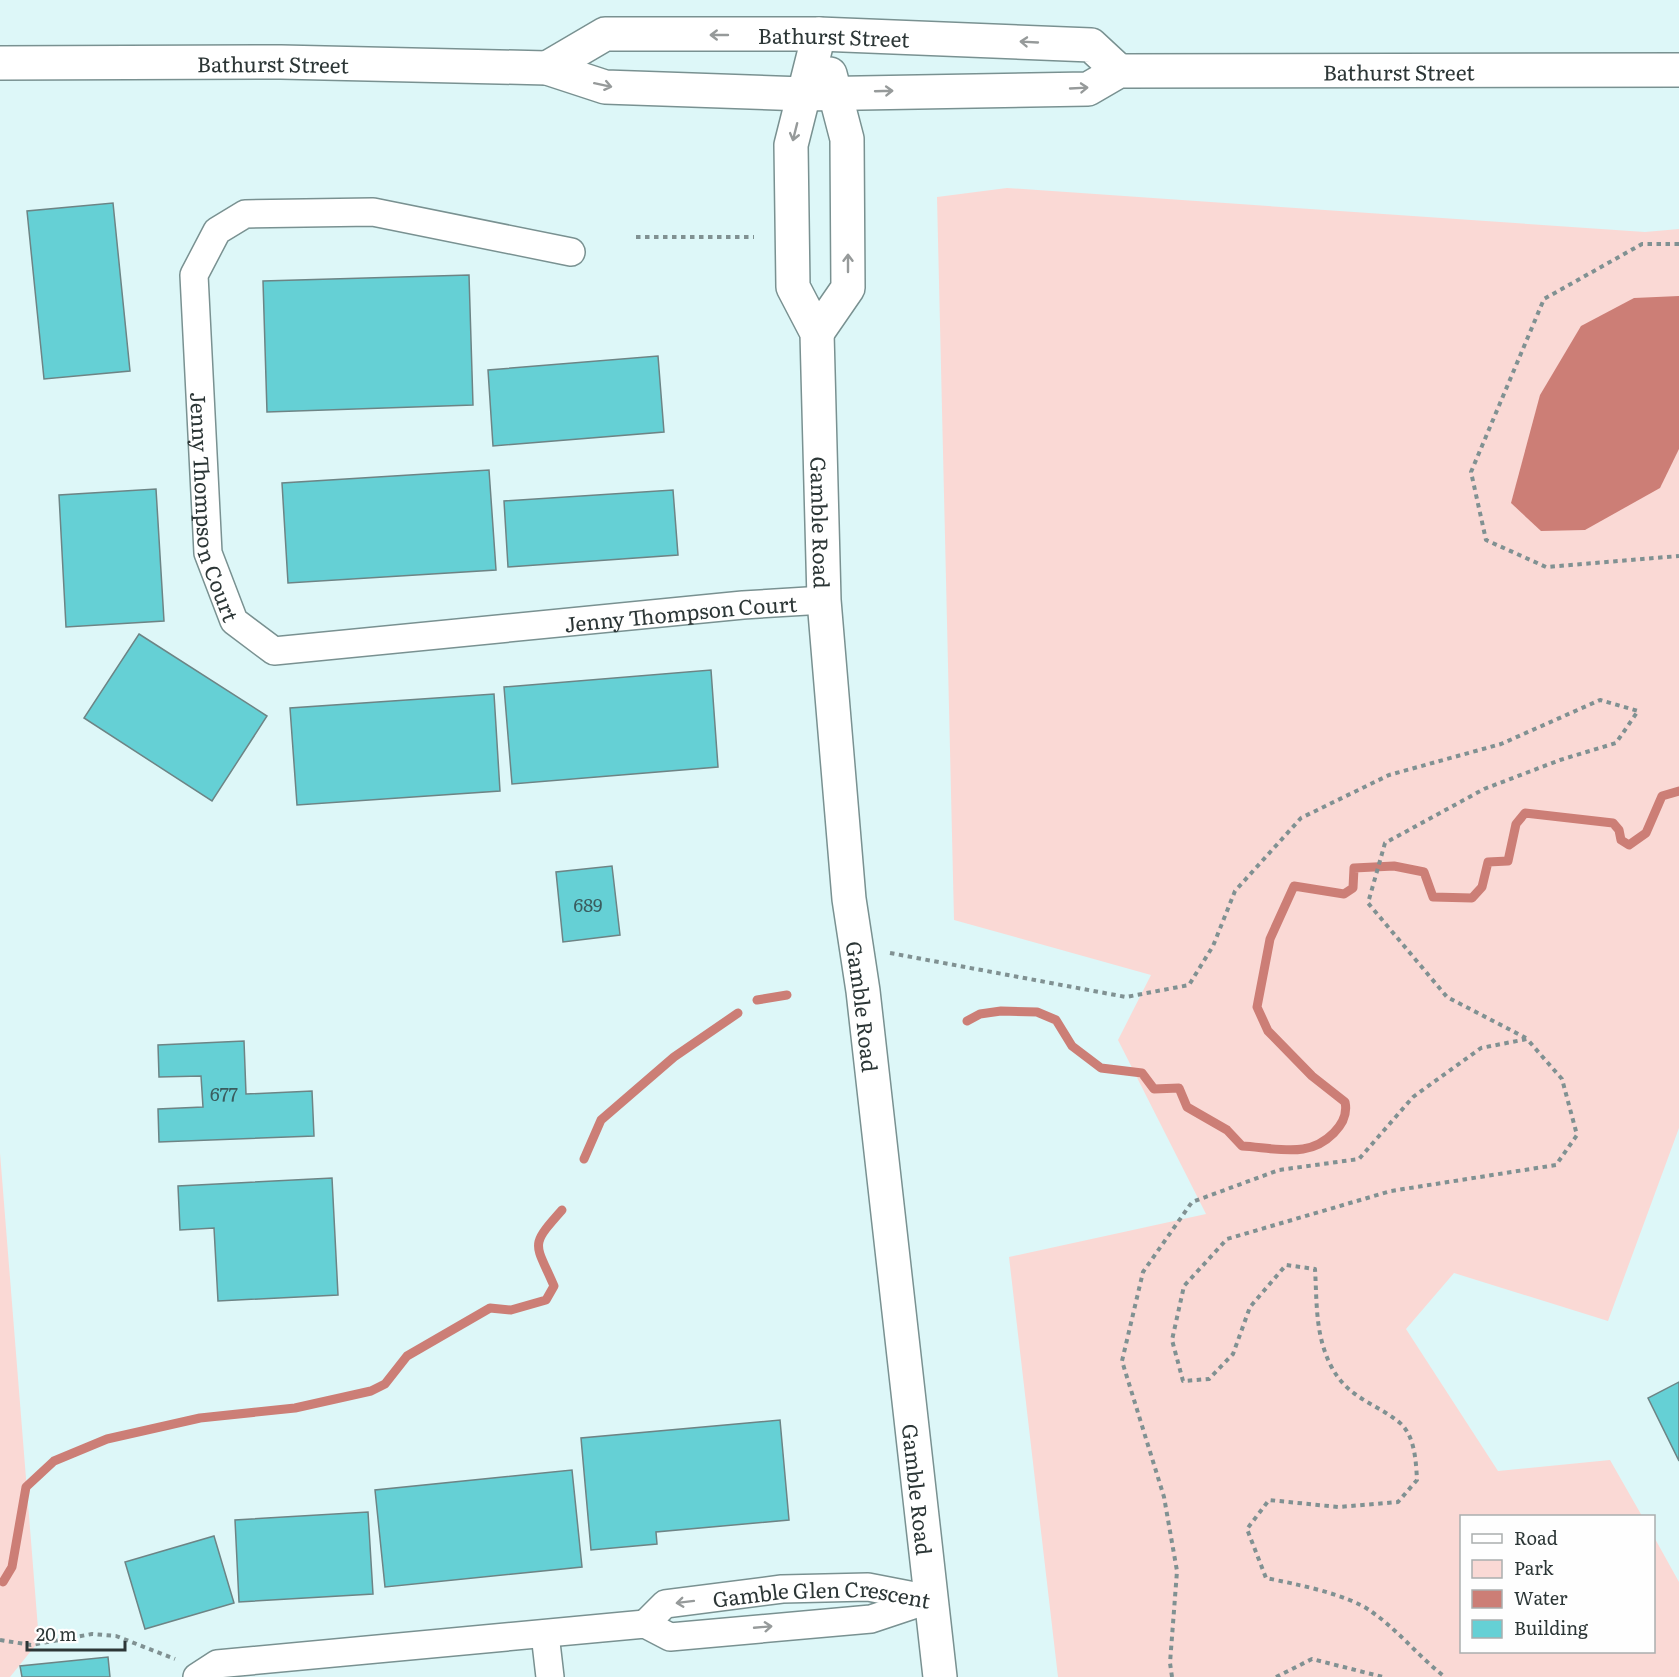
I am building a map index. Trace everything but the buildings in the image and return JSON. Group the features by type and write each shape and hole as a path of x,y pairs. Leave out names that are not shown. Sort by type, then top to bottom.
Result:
{"main road":[{"name":"Bathurst Street","path":"547,68 605,34 819,34 1091,45 1119,71"},
{"name":"Gamble Road","path":"817,333 848,288 847,139 820,93 819,34"},
{"name":"Bathurst Street","path":"0,63 281,62 547,68 605,87 820,93 1088,89 1119,71 1679,70"},
{"name":"Gamble Road","path":"820,93 791,146 793,287 817,333 824,600 849,899 857,948 940,1677"}],"street":[{"name":"Jenny Thompson Court","path":"571,252 373,212 245,214 217,231 194,275 208,553 234,621 274,651 742,605 824,600"},
{"name":"Gamble Glen Crescent","path":"868,1587 930,1599 871,1619 670,1637 645,1624 665,1604 782,1589 868,1587"},
{"path":"207,1670 645,1624"},
{"path":"545,1634 550,1677"}],"path":[{"path":"636,237 754,237"},
{"path":"1679,244 1641,244 1544,300 1471,472 1486,540 1546,567 1679,556"},
{"path":"857,948 915,956 1126,997 1189,985 1213,946 1235,891 1301,818 1389,776 1501,744 1600,700 1638,711 1616,743 1560,760 1484,789 1385,843 1368,903 1447,997 1527,1039 1562,1079 1577,1135 1556,1165 1391,1191 1227,1239 1184,1286 1172,1340 1183,1382 1209,1379 1233,1354 1250,1306 1286,1265 1315,1269 1318,1333 1331,1366 1358,1398 1402,1424 1416,1454 1417,1480 1398,1502 1338,1506 1269,1500 1247,1529 1266,1578 1314,1588 1371,1611 1444,1677"},
{"path":"1172,1677 1170,1663 1176,1571 1164,1497 1122,1361 1143,1272 1192,1202 1280,1170 1359,1159 1413,1097 1481,1048 1527,1039"},
{"path":"0,1640 31,1645 92,1634 116,1636 207,1670"},
{"path":"1276,1677 1312,1659 1383,1677"}],"green space":[{"path":"1007,188 1645,232 1679,229 1679,1128 1608,1321 1454,1273 1406,1329 1498,1471 1610,1460 1641,1515 1460,1515 1460,1653 1655,1653 1655,1539 1679,1582 1679,1677 1058,1677 1009,1257 1206,1214 1118,1040 1151,975 954,920 937,197"},
{"path":"0,1153 39,1641 10,1677 0,1677"}],"water":[{"path":"1679,296 1679,449 1660,488 1585,530 1541,531 1511,503 1540,395 1581,326 1634,298"}],"waterway":[{"path":"967,1021 980,1014 1001,1011 1037,1012 1056,1020 1072,1046 1101,1068 1142,1073 1154,1089 1179,1088 1187,1107 1227,1130 1242,1146 1288,1150 1311,1147 1334,1133 1344,1119 1345,1102 1312,1076 1268,1031 1257,1007 1270,939 1294,886 1344,894 1353,888 1354,868 1394,866 1424,872 1433,897 1472,898 1482,887 1488,862 1508,861 1516,824 1525,813 1613,823 1619,830 1621,840 1629,845 1646,833 1662,796 1679,791"},
{"path":"757,1000 787,995"},
{"path":"584,1159 601,1120 674,1057 738,1013"},
{"path":"3,1582 12,1567 26,1487 54,1461 107,1439 200,1418 295,1408 371,1391 385,1384 407,1356 490,1308 511,1310 546,1300 554,1286 538,1245 544,1231 562,1210"}]}
